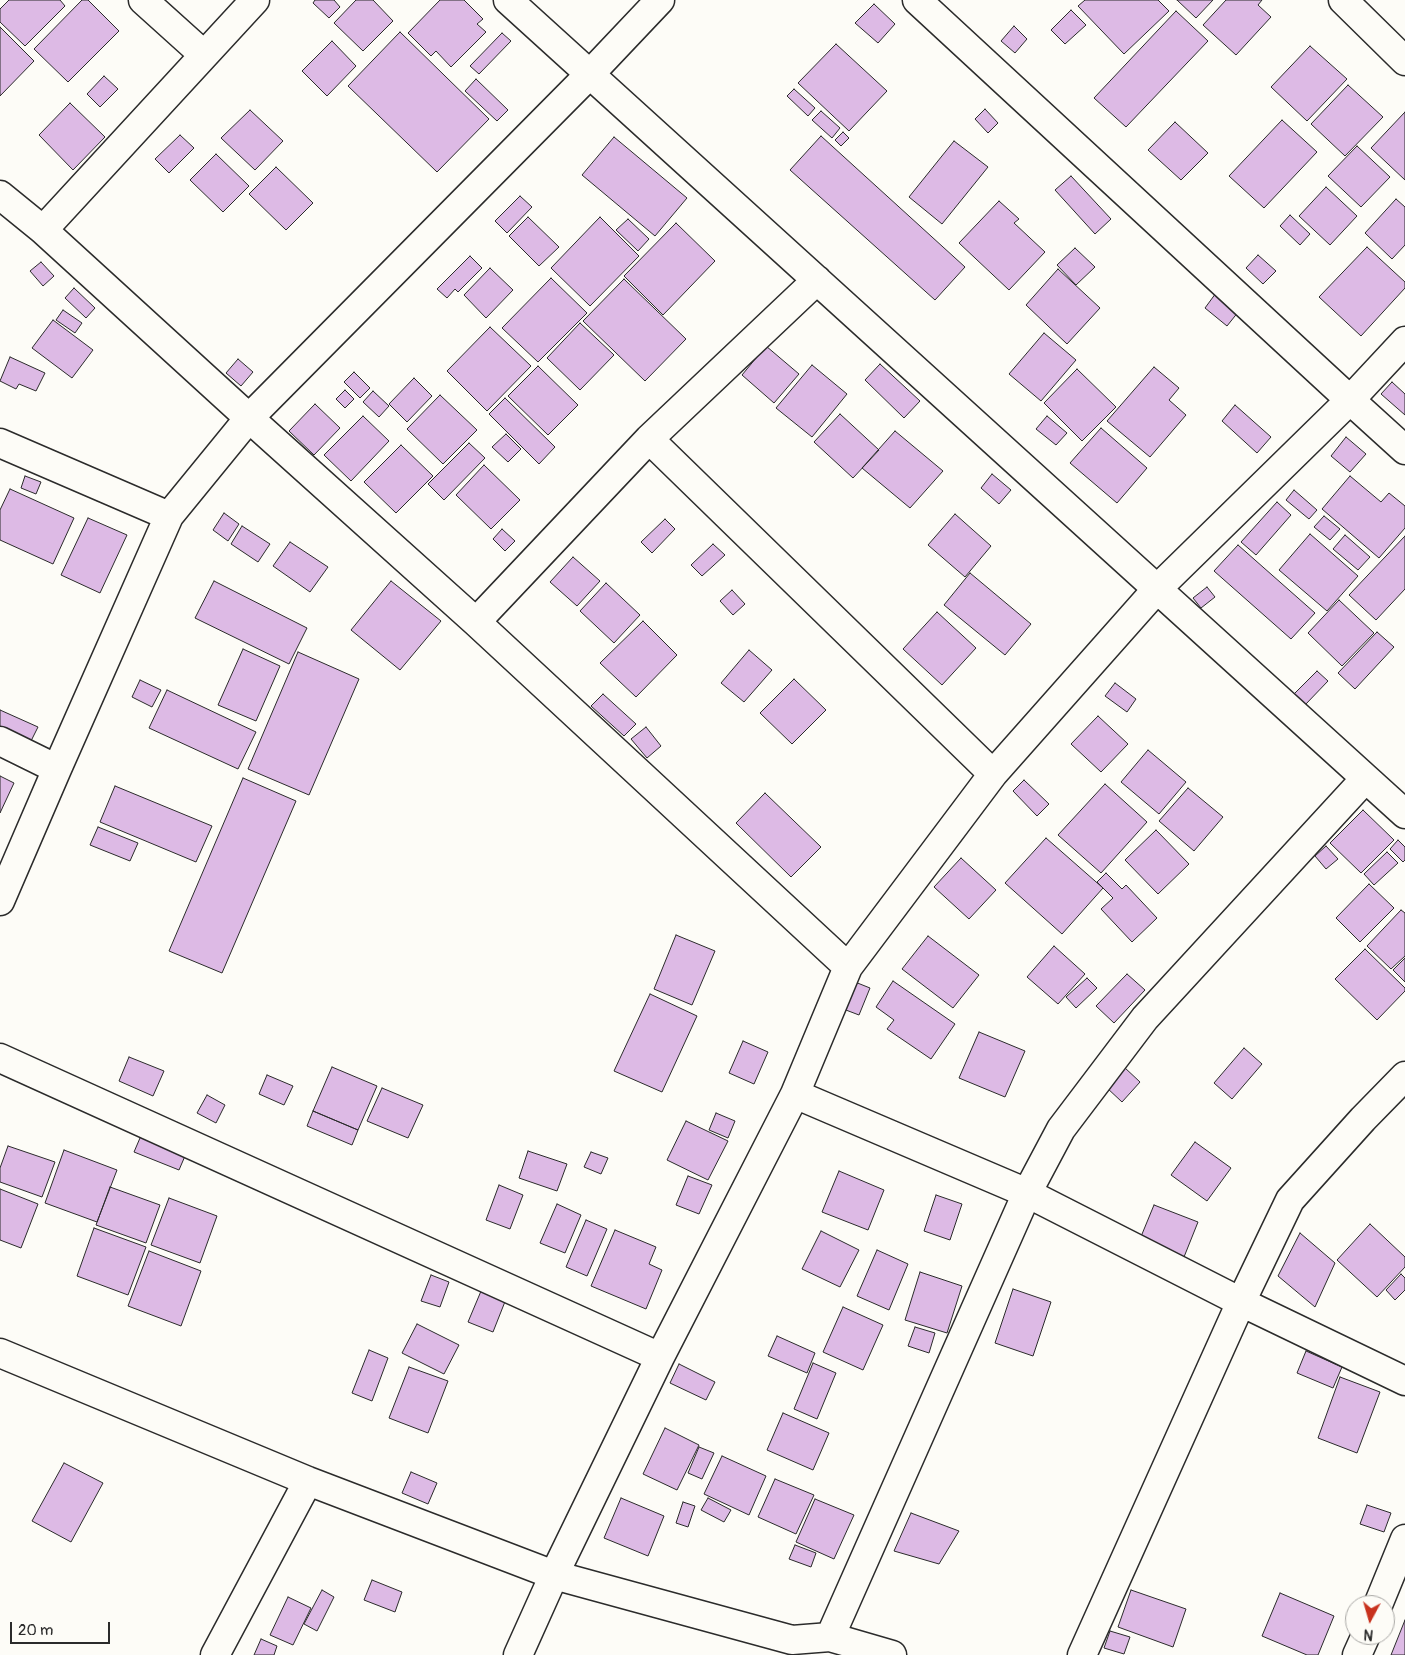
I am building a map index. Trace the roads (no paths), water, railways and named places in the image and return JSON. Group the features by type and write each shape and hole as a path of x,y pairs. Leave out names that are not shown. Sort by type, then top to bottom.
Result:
{"street":[{"path":"143,0 204,56"},
{"path":"44,230 255,0"},
{"path":"508,0 1405,814"},
{"path":"0,901 169,516 250,418 590,75 660,0"},
{"path":"917,0 1405,450"},
{"path":"1343,0 1405,62"},
{"path":"0,195 44,230 476,622 848,967"},
{"path":"476,622 649,439 817,280"},
{"path":"518,1655 554,1575 660,1357 795,1094 848,967 993,774 1157,588 1350,400 1405,341"},
{"path":"649,439 993,774"},
{"path":"0,443 169,516"},
{"path":"0,741 57,769"},
{"path":"830,1637 1027,1193 1061,1129 1145,1018 1365,779"},
{"path":"0,1058 660,1357"},
{"path":"1082,1655 1241,1302 1290,1200 1362,1119 1405,1076"},
{"path":"795,1094 1027,1193 1241,1302 1405,1380"},
{"path":"0,1353 308,1481 554,1575 789,1648 830,1637 892,1655"},
{"path":"215,1655 308,1481"},
{"path":"1382,1595 1405,1540"}]}
